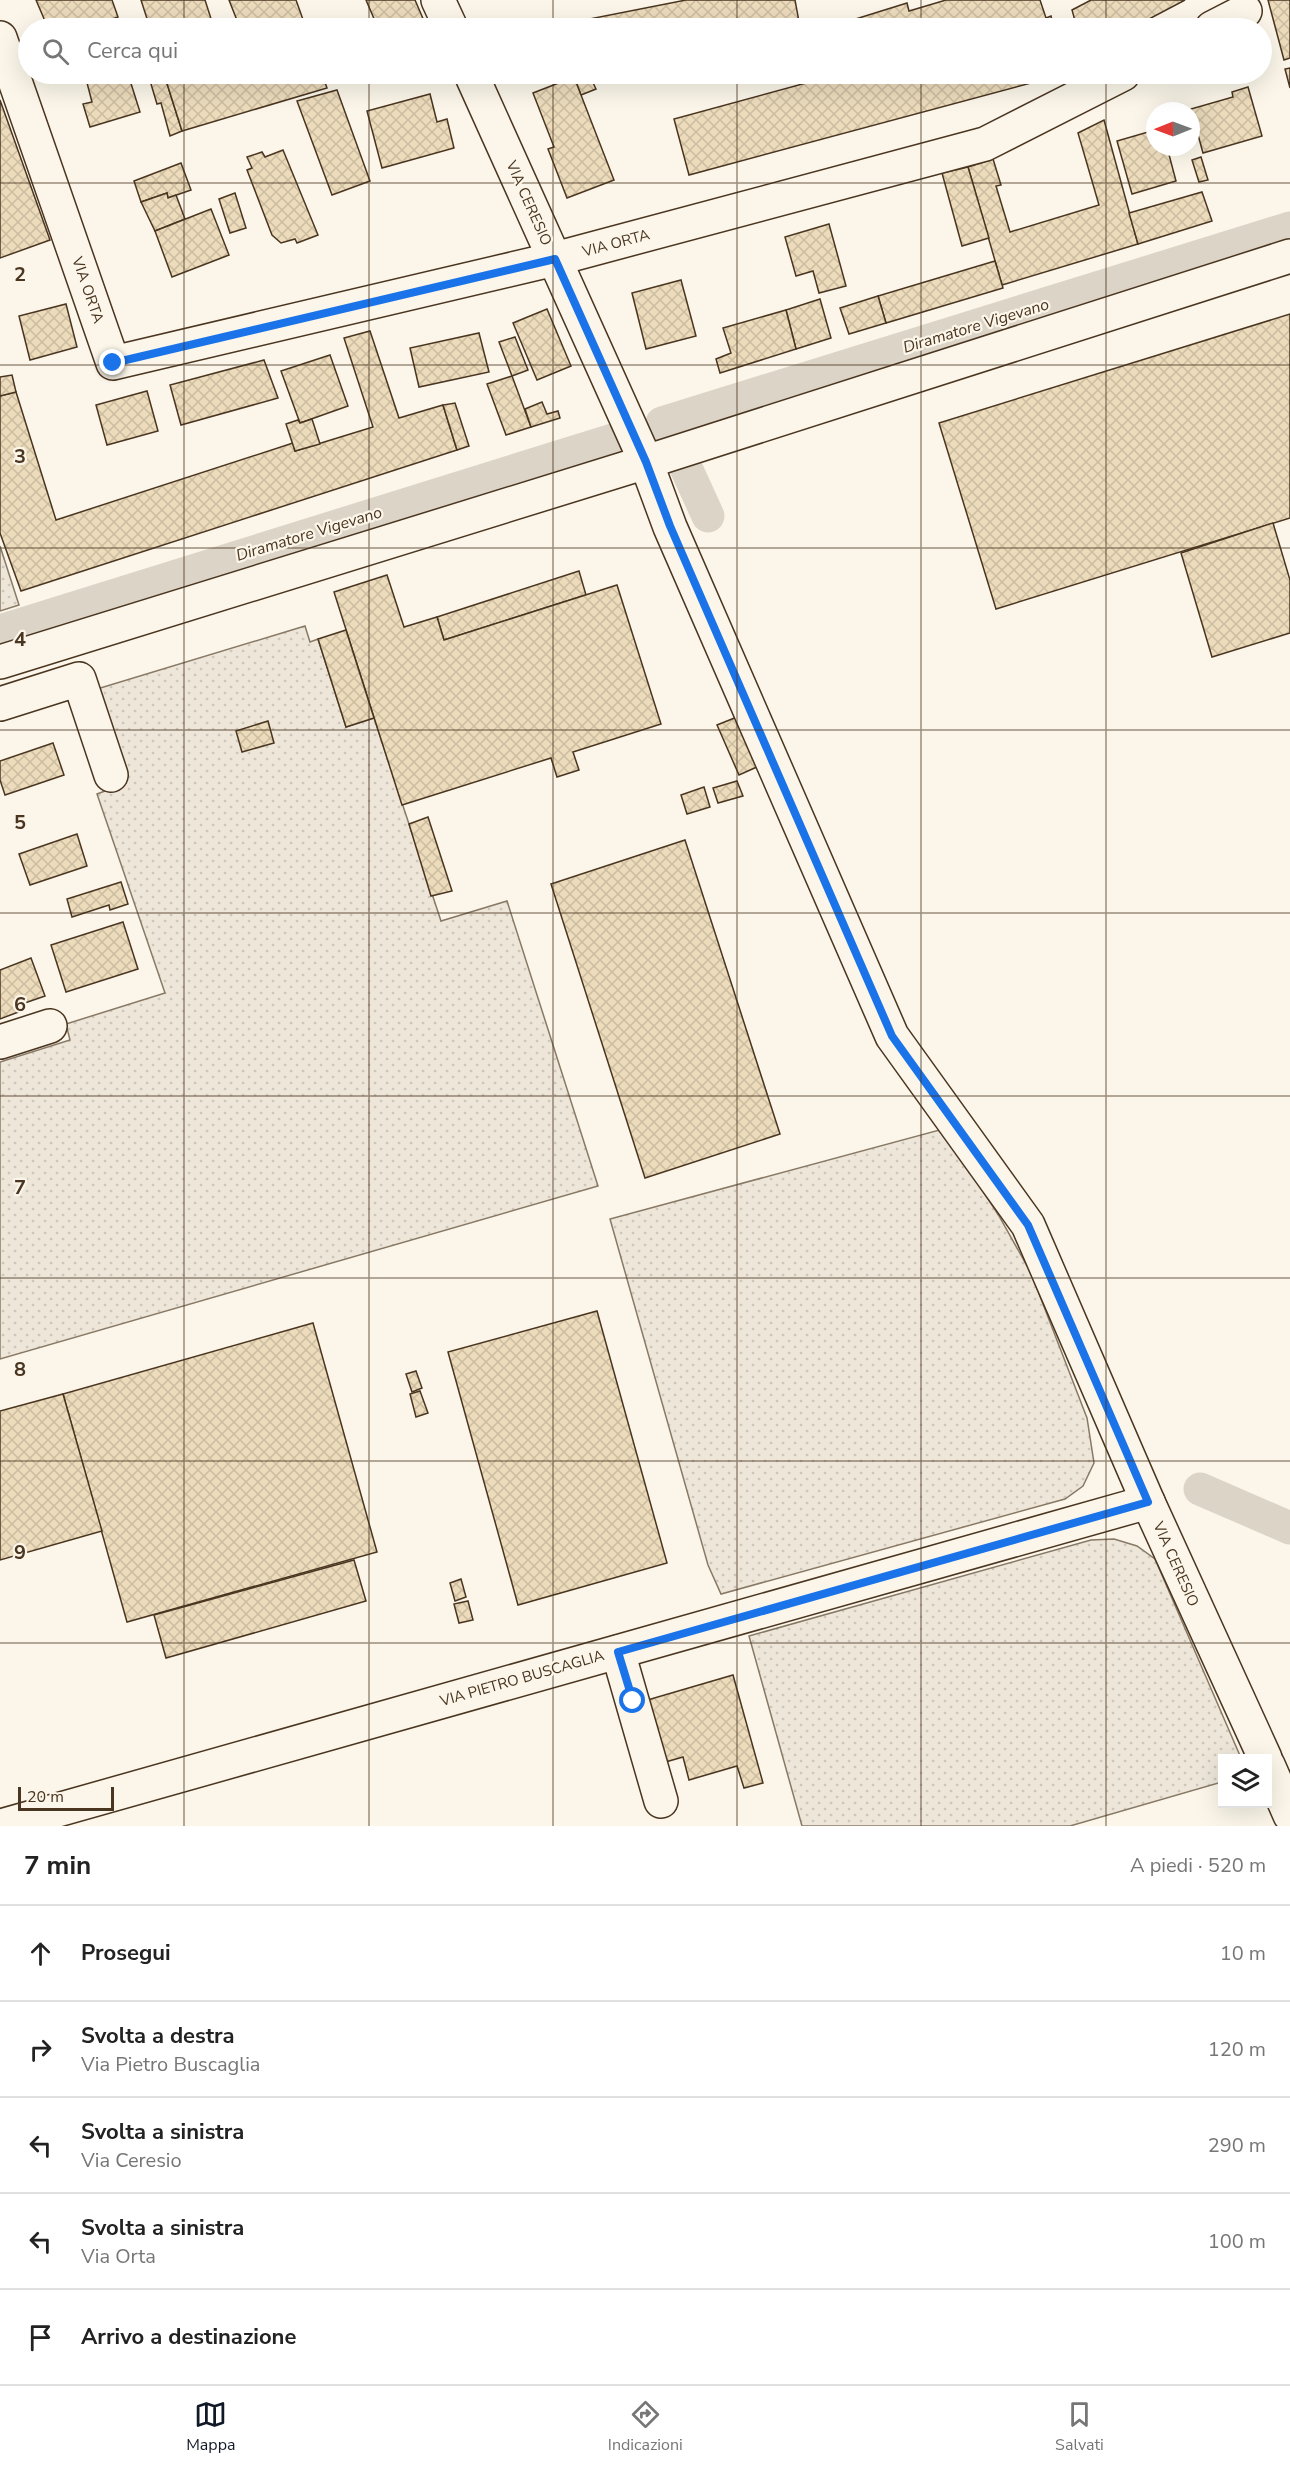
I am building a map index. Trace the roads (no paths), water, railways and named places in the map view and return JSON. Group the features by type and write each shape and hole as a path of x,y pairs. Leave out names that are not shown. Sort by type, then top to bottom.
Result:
{"street":[{"path":"438,0 446,18"},
{"path":"1233,18 1245,12"},
{"name":"VIA ORTA","path":"0,38 113,363 555,259 985,144 1103,84"},
{"name":"VIA CERESIO","path":"476,84 555,259 654,459 670,526 892,1036 1028,1225 1148,1502 1262,1754"},
{"path":"0,662 654,459 1290,256"},
{"path":"0,704 79,679 111,776"},
{"path":"0,1042 50,1026"},
{"name":"VIA PIETRO BUSCAGLIA","path":"1,1826 1148,1502"},
{"path":"618,1652 661,1801"},
{"path":"1272,1774 1290,1815"}],"waterway":[{"name":"Diramatore Vigevano","path":"662,423 1290,228"},
{"path":"667,426 708,516"},
{"name":"Diramatore Vigevano","path":"0,631 619,438"},
{"path":"1200,1489 1290,1528"}]}
